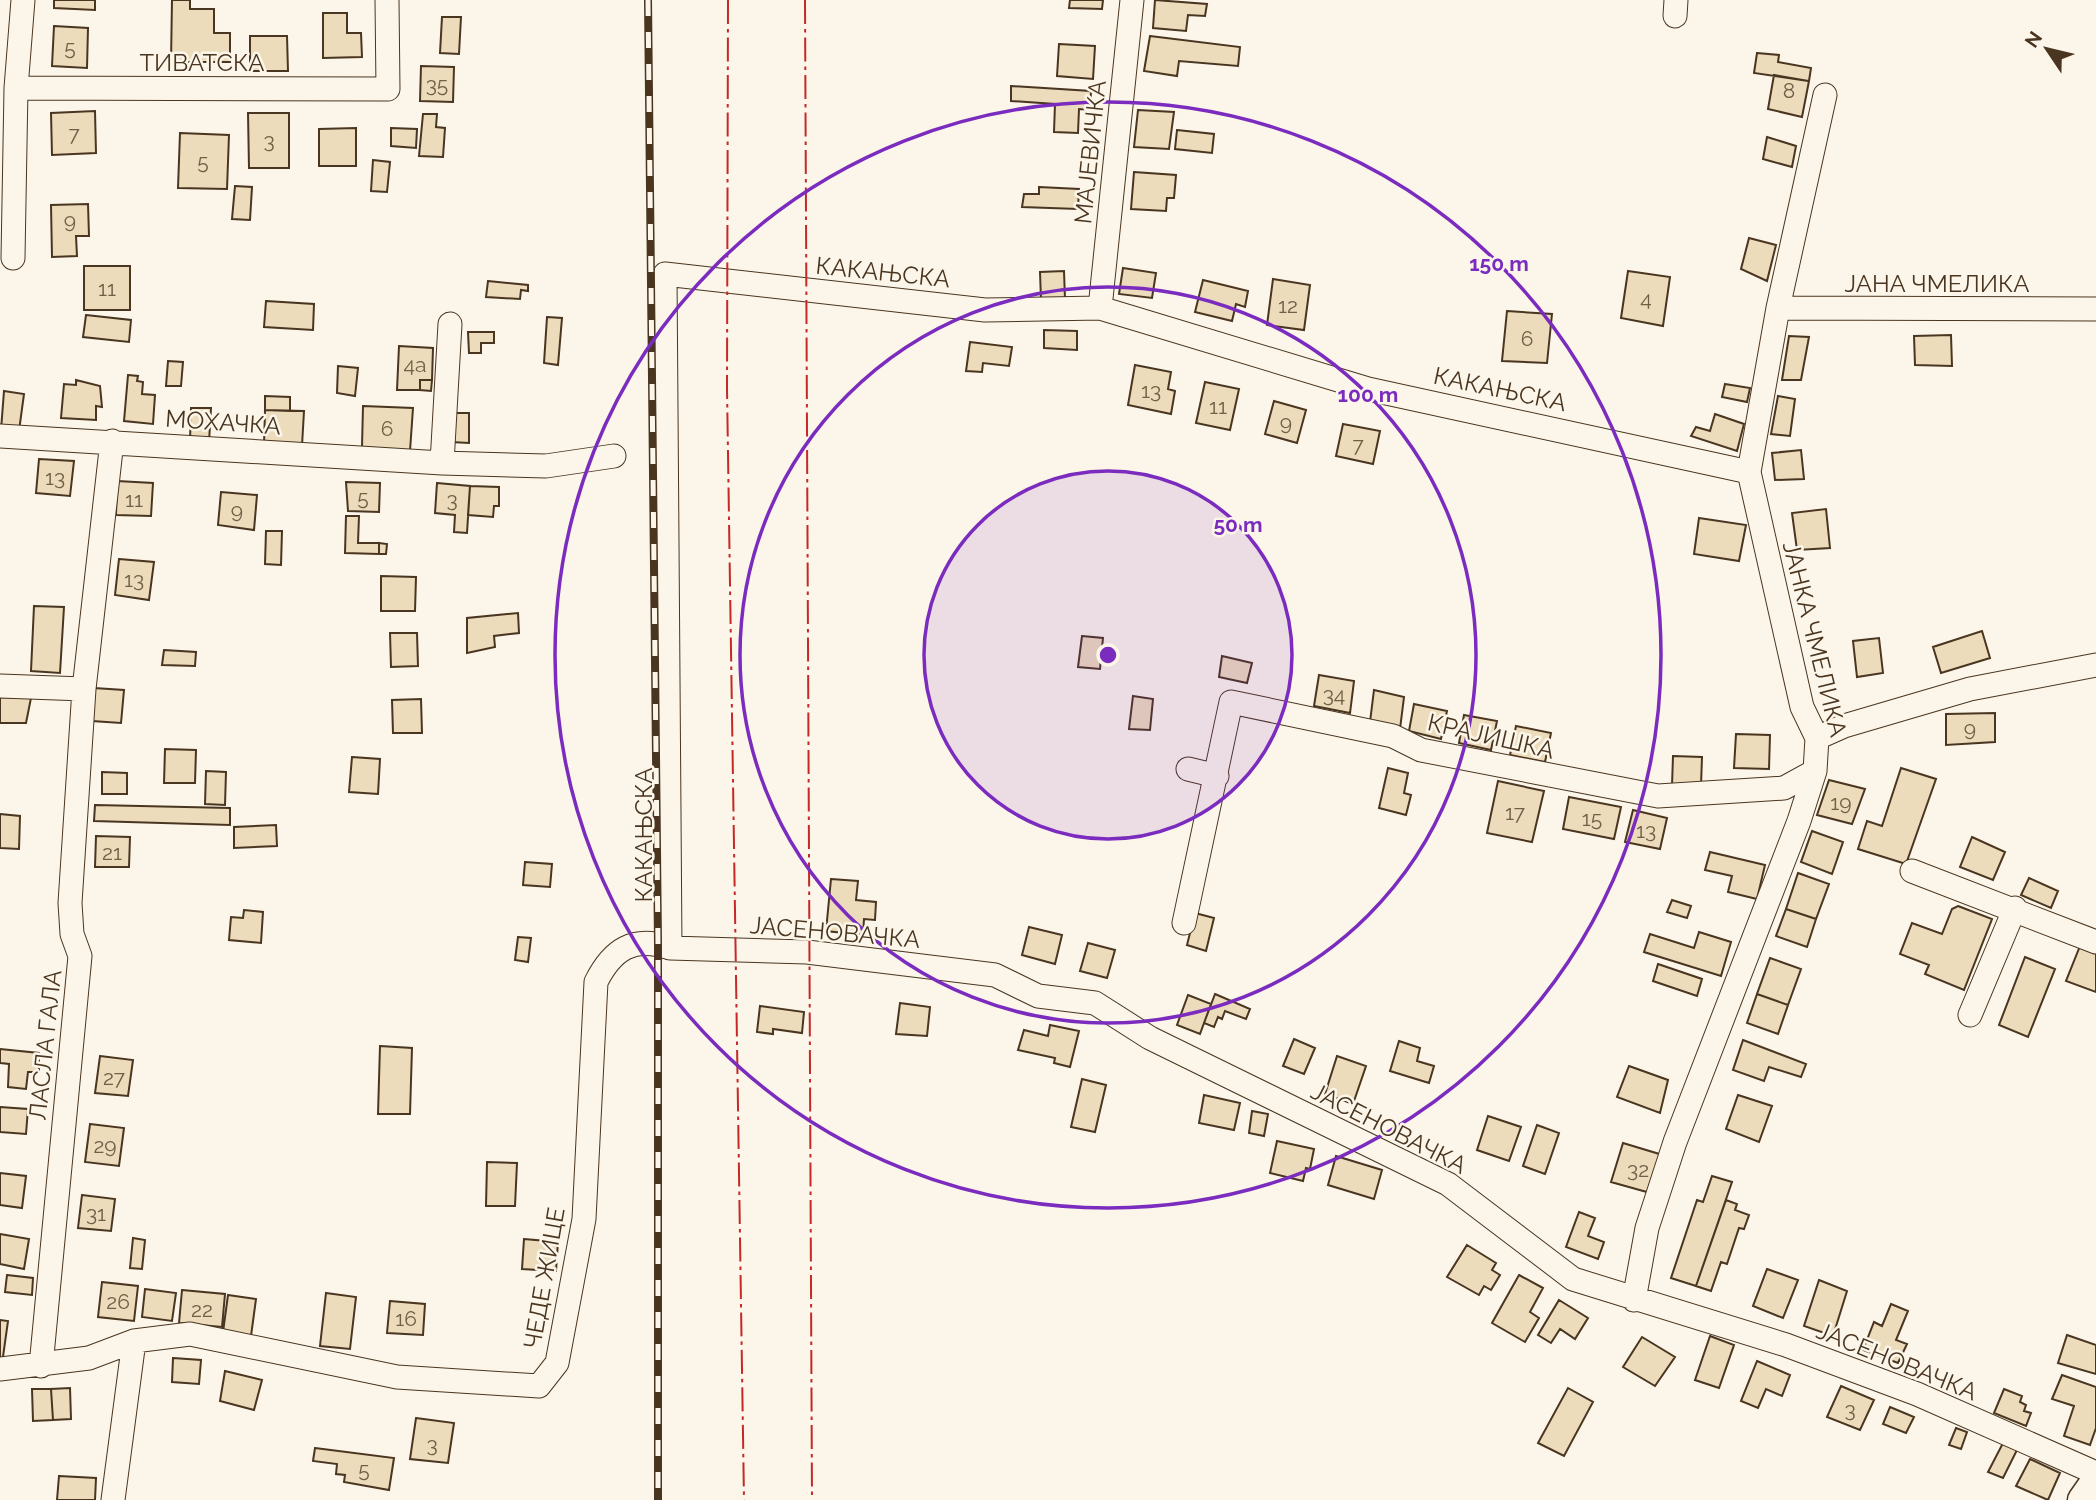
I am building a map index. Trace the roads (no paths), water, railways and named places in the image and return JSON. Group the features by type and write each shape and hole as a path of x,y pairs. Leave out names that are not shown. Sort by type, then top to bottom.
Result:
{"street":[{"path":"13,258 16,88 23,0"},
{"name":"ТИВАТСКА","path":"16,88 388,89 387,0"},
{"name":"МАЈЕВИЧКА","path":"1100,309 1132,0"},
{"name":"ЈАНКА ЧМЕЛИКА","path":"1634,1300 1647,1228 1675,1142 1799,821 1815,771 1817,738 1802,707 1749,472 1778,309 1825,95"},
{"name":"КАКАЊСКА","path":"670,948 665,274 985,310 1100,309 1368,389 1749,472"},
{"name":"ЈАНА ЧМЕЛИКА","path":"1778,309 2096,309"},
{"path":"442,463 450,324"},
{"name":"МОХАЧКА","path":"0,436 442,463 546,466 614,456"},
{"name":"ЛАСЛА ГАЛА","path":"41,1366 80,956 72,934 70,903 84,689 112,441"},
{"path":"1817,738 1844,726 1969,689 2096,665"},
{"path":"0,686 84,689"},
{"name":"КРАЈИШКА","path":"1184,923 1231,702 1394,736 1433,753 1658,796 1784,788 1815,771"},
{"path":"1188,769 1217,776"},
{"path":"1912,871 2015,908 2096,942"},
{"path":"1970,1014 2015,908"},
{"name":"ЧЕДЕ ЖИЦЕ","path":"0,1369 89,1358 134,1341 190,1334 397,1377 539,1386 557,1363 584,1219 596,982 608,959 622,949 639,944 670,948"},
{"name":"ЈАСЕНОВАЧКА","path":"670,948 807,953 995,975 1038,996 1095,1003 1150,1038 1448,1184 1573,1279 1786,1345 1917,1394 2096,1473"},
{"path":"113,1500 134,1341"},
{"path":"2082,1500 2096,1480"}],"railway":[{"path":"648,0 658,944 658,1500"}]}
